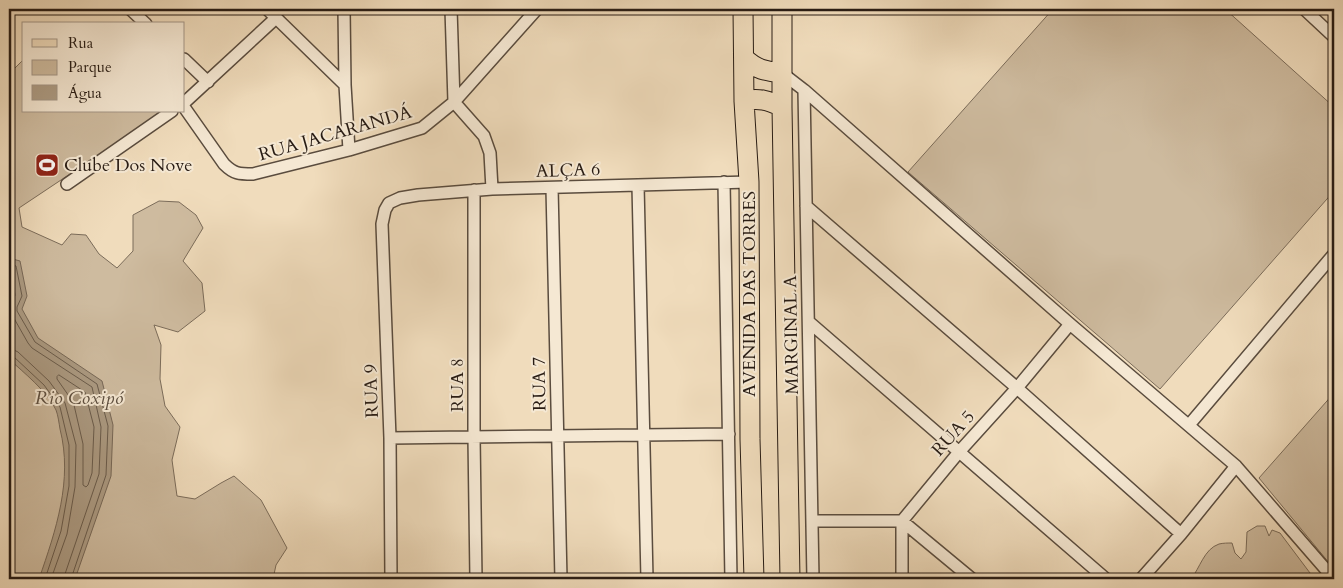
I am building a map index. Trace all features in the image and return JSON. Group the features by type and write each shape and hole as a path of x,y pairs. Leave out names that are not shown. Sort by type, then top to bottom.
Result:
{"main road":[{"name":"AVENIDA DAS TORRES","path":"743,9 744,100 749,182 750,439 754,579"},
{"name":"AVENIDA DAS TORRES","path":"782,9 790,579"},
{"path":"744,58 751,65 763,71 782,73"},
{"path":"744,100 767,100 782,107"}],"street":[{"path":"130,9 144,22"},
{"path":"267,9 345,85"},
{"path":"344,9 345,85 349,150"},
{"path":"451,9 454,102 484,136 490,153 492,189"},
{"name":"RUA JACARANDÁ","path":"185,108 230,171 253,174 349,150 422,128 454,102 538,9"},
{"path":"1306,9 1334,37"},
{"path":"185,102 276,18"},
{"path":"185,60 208,82"},
{"path":"782,73 804,90 1070,324 1236,466 1334,579"},
{"name":"MARGINAL A","path":"804,90 813,579"},
{"path":"67,184 171,112"},
{"path":"724,182 731,579"},
{"name":"ALÇA 6","path":"389,203 409,196 474,190 749,182"},
{"path":"638,185 647,579"},
{"name":"RUA 7","path":"552,188 561,579"},
{"name":"RUA 8","path":"474,190 476,579"},
{"name":"RUA 9","path":"389,203 385,210 382,224 390,438 391,579"},
{"path":"806,206 1017,388 1181,534"},
{"path":"1189,425 1334,254"},
{"path":"809,322 1106,579"},
{"name":"RUA 5","path":"902,521 1070,324"},
{"path":"390,438 729,434"},
{"path":"1141,579 1181,534 1236,466"},
{"path":"812,521 902,521 972,579"},
{"path":"902,521 902,579"}],"green space":[{"path":"1053,9 1225,9 1334,107 1334,191 1160,389 908,172"},
{"path":"22,61 22,112 158,112 160,114 19,208 22,227 62,245 71,234 86,235 99,254 117,268 133,251 133,215 159,201 179,202 196,215 203,228 183,261 202,283 205,311 178,332 154,325 161,345 160,379 165,406 180,427 172,460 177,496 195,499 234,476 261,500 287,548 276,565 273,579 9,579 9,74"},
{"path":"1334,393 1334,556 1330,564 1259,478"},
{"path":"1257,526 1265,526 1269,536 1272,530 1280,533 1310,573 1317,579 1191,579 1206,554 1219,544 1232,543 1235,553 1241,559 1246,552 1247,532"}],"water":[{"name":"Rio Coxipó","path":"9,258 20,261 27,296 22,309 38,338 102,381 113,425 111,476 75,579 39,579 61,505 65,467 64,448 56,410 52,403 35,383 9,359"}],"place":[{"name":"Clube Dos Nove","path":"47,165"}]}
